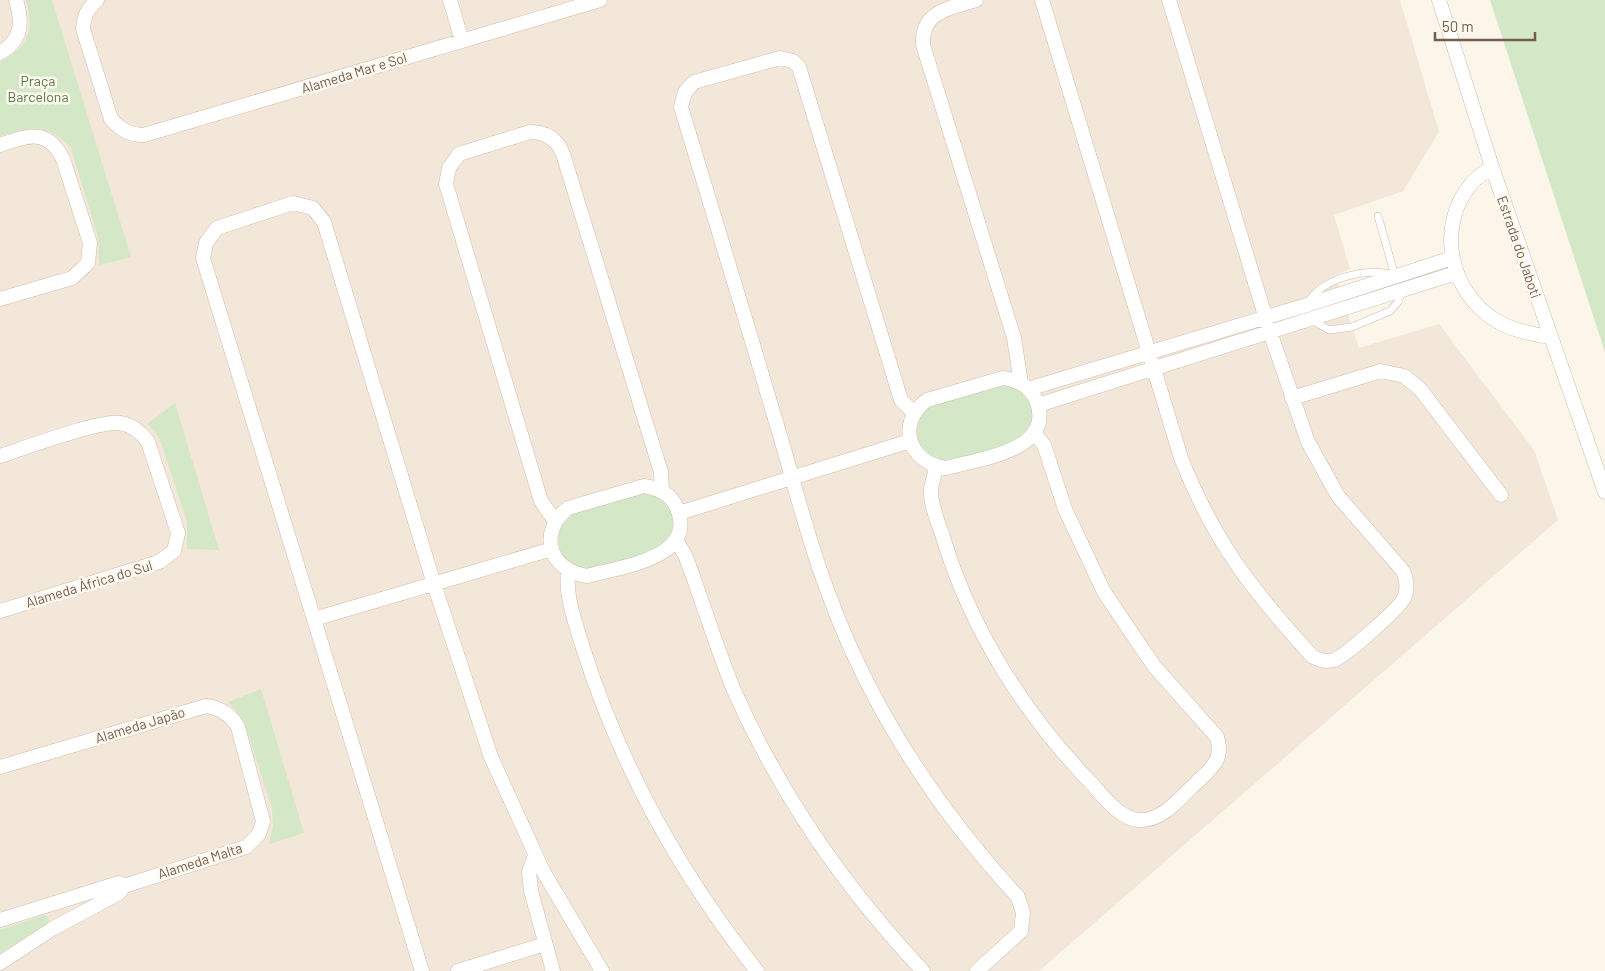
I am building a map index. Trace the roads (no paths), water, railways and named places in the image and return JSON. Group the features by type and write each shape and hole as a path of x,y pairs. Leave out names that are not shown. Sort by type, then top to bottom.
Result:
{"street":[{"path":"0,53 13,43 20,30 20,14 16,0"},
{"name":"Alameda Mar e Sol","path":"97,0 89,7 84,19 83,29 111,120 119,128 132,135 144,135 600,0"},
{"path":"450,0 462,41"},
{"path":"976,0 933,15 923,31 923,45 1014,338 1025,386 1038,405 1039,414 1034,433 1029,440 1013,450 946,468 936,467 920,457 910,441 909,432 914,413 927,400 994,379 1012,379 1025,386 1149,353 1308,305 1452,258"},
{"path":"1042,0 1181,458 1202,508 1220,541 1262,601 1312,656 1328,661 1346,654 1401,604 1406,591 1406,578 1404,572 1352,514 1326,478 1308,442 1265,317 1169,0"},
{"name":"Estrada do Jaboti","path":"1439,0 1492,167 1549,336 1605,492"},
{"path":"914,413 901,400 799,67 793,60 780,58 694,82 685,92 681,107 828,595 846,639 897,739 941,805 1018,897 1021,905 1021,931 977,971"},
{"path":"555,521 541,501 446,184 449,168 459,154 530,132 538,132 552,138 563,154 660,472 662,491"},
{"path":"0,144 32,135 50,142 63,159 90,243 90,257 84,269 72,278 0,299"},
{"path":"1492,167 1472,182 1459,203 1452,226 1452,258 1456,273 1472,300 1496,321 1519,330 1549,336"},
{"path":"422,971 203,258 206,242 217,228 293,203 313,208 324,222 479,725 507,795 535,855 563,908 602,971"},
{"path":"1038,405 1456,273"},
{"path":"1395,276 1392,284 1396,290 1402,291"},
{"path":"1308,305 1312,320"},
{"path":"1292,398 1381,371 1404,376 1420,389 1501,495"},
{"name":"Alameda África do Sul","path":"0,456 107,424 127,424 139,431 148,442 166,492 178,540 174,551 165,559 0,611"},
{"path":"936,467 931,490 945,545 971,609 1003,670 1039,723 1102,794 1131,819 1142,820 1155,817 1214,766 1219,756 1219,744 1214,732 1154,666 1104,592 1065,509 1044,445 1034,433"},
{"path":"679,513 910,441"},
{"path":"644,486 662,491 670,496 679,513 679,532 670,548 654,557 587,576 568,571 555,558 552,549 551,530 555,521 568,508 635,487 644,486"},
{"path":"676,540 685,555 734,689 771,764 834,864 882,925 923,971"},
{"path":"314,619 552,549"},
{"path":"568,571 568,591 574,619 591,672 622,749 646,799 686,871 757,971"},
{"name":"Alameda Japão","path":"0,767 206,706 224,712 235,721 248,763"},
{"name":"Alameda Malta","path":"0,920 119,884 124,886 246,847 255,840 262,828 263,814 248,763"},
{"path":"535,855 529,872 553,971"},
{"name":"Alameda Malta","path":"0,962 52,929 119,893 124,886"},
{"path":"458,971 545,944"}],"lane":[{"path":"1378,216 1395,276"},
{"path":"1312,320 1329,330 1352,327 1390,311 1398,302 1402,291"}],"park label":[{"name":"Praça Barcelona","path":"38,89"}]}
